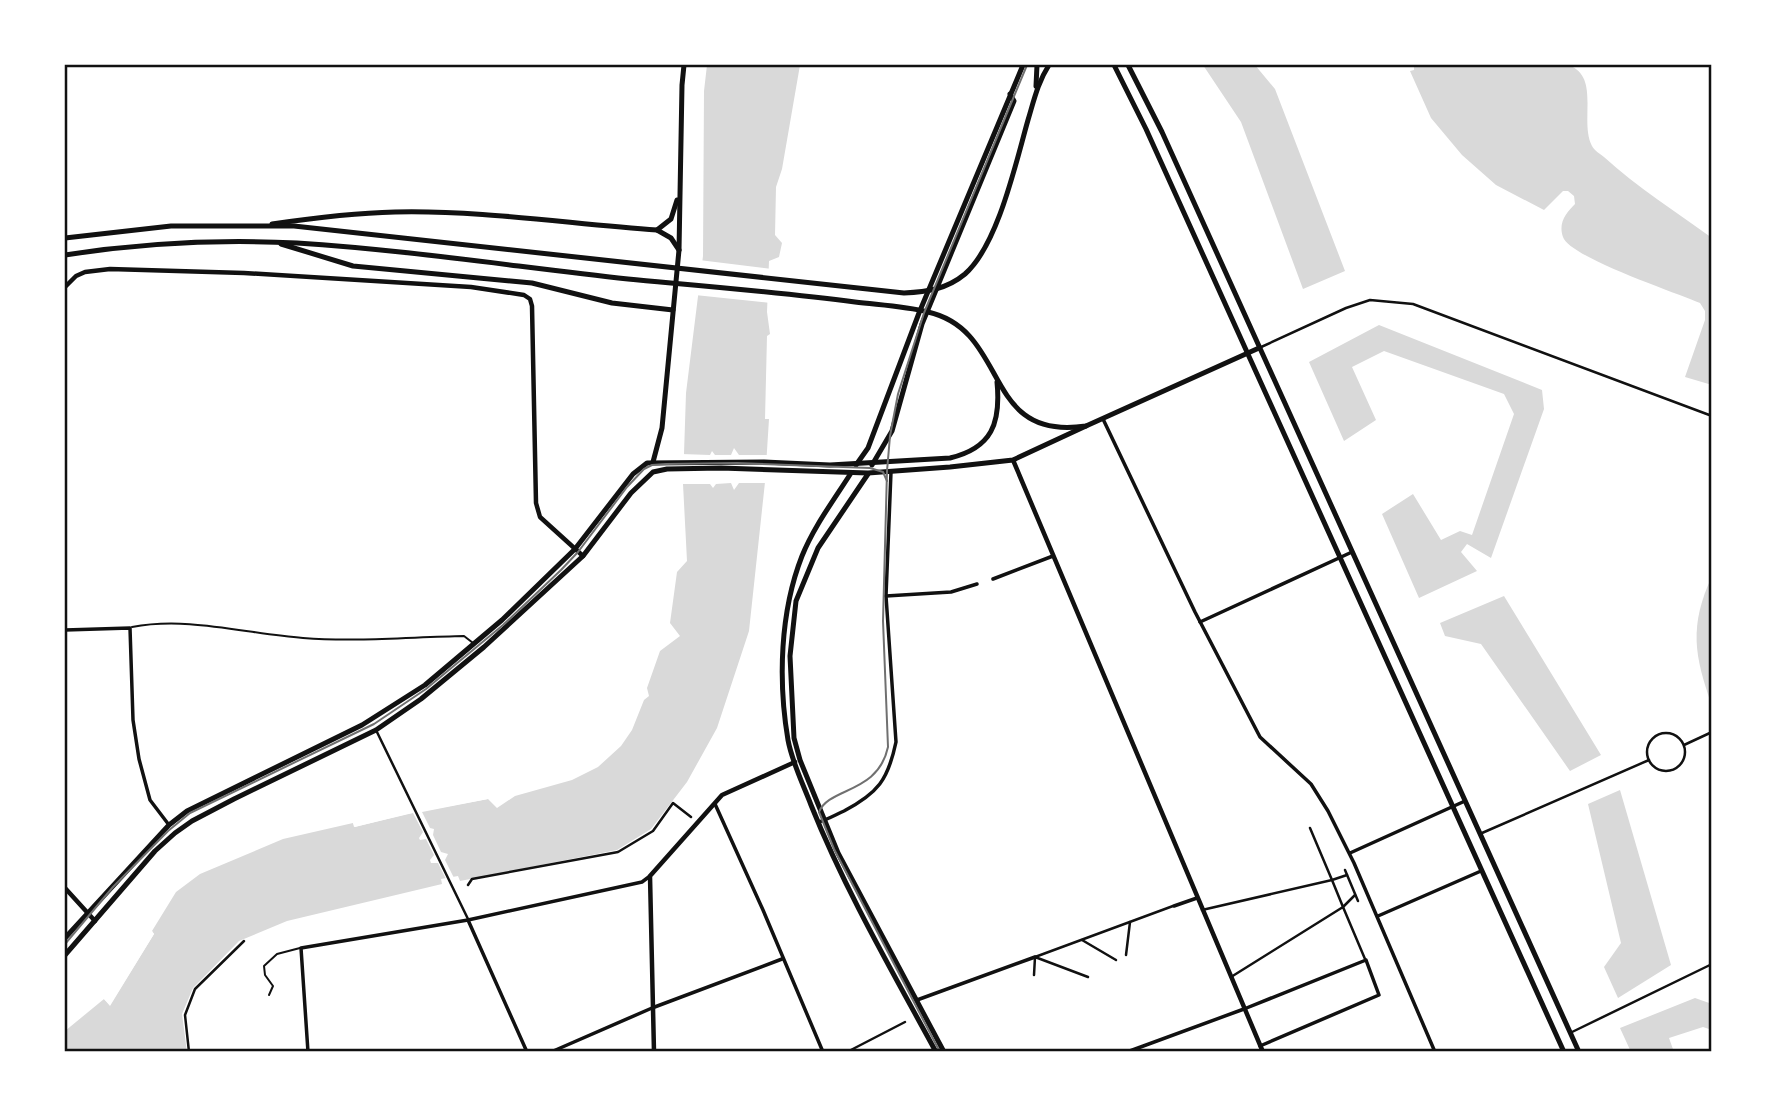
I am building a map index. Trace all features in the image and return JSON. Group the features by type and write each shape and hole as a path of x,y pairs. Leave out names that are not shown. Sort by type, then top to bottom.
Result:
{"main road":[{"path":"653,472 662,428 679,250 684,65"},
{"path":"936,1052 830,850 789,740 783,683 786,625 792,585 803,555 850,473 868,448 919,313 1023,65"},
{"path":"1036,89 1037,65"},
{"path":"271,224 364,232 904,293 934,291 950,285 972,266 996,223 1036,89 1049,65"},
{"path":"1114,65 1564,1052"},
{"path":"1128,65 1162,132 1579,1052"},
{"path":"797,761 790,683 796,601 818,548 868,474 892,431 922,324 1014,101 1010,94"},
{"path":"657,230 671,219 680,190"},
{"path":"65,238 154,227 271,224 329,216 395,212 489,216 657,230 671,238 679,250"},
{"path":"65,255 159,244 229,240 274,241 816,297 928,312 957,324 969,333 1012,403 1035,423 1059,429 1086,426"},
{"path":"274,241 353,267 532,283 624,305 673,310"},
{"path":"65,955 156,851 192,821 376,730 421,699 582,560 631,493 653,472 667,469 764,469 868,474 1013,460 1259,348"},
{"path":"65,938 169,825 187,811 372,719 425,684 529,595 575,549 634,474 647,463 872,464 969,454 981,446 996,421 997,382"},
{"path":"821,821 944,1052"}],"street":[{"path":"66,284 85,272 110,270 244,273 471,287 524,295 530,299 532,306 536,503 541,517 575,549 582,560"},
{"path":"1259,348 1346,308 1370,300 1413,304 1712,416"},
{"path":"1103,419 1200,622 1260,737 1311,784 1328,811 1378,916 1435,1052"},
{"path":"1013,460 1263,1052"},
{"path":"821,821 867,799 876,791 896,742 886,596 891,471"},
{"path":"1200,622 1352,552"},
{"path":"993,579 1053,556"},
{"path":"886,596 951,592 977,584"},
{"path":"65,630 130,628 136,746 150,800 169,825"},
{"path":"376,730 452,882 527,1052"},
{"path":"1684,745 1712,732"},
{"path":"1661,734 1677,736 1684,745 1684,760 1674,770 1659,770 1648,760 1649,744 1661,734"},
{"path":"1479,835 1648,760"},
{"path":"308,1052 301,948 468,920 642,882 715,802 733,788 797,761"},
{"path":"1350,853 1465,801"},
{"path":"715,802 823,1052"},
{"path":"468,885 472,879 618,852 653,831 673,803 691,817"},
{"path":"1260,1045 1379,995 1310,828"},
{"path":"1345,870 1358,901"},
{"path":"1378,916 1481,871"},
{"path":"1202,910 1347,875"},
{"path":"650,876 653,1052"},
{"path":"65,888 95,921"},
{"path":"1231,977 1343,907 1355,895"},
{"path":"917,1000 1197,898"},
{"path":"1126,956 1130,922"},
{"path":"1081,940 1115,960"},
{"path":"189,1052 185,1015 195,989 244,941"},
{"path":"1034,975 1035,957"},
{"path":"1035,957 1088,977"},
{"path":"551,1052 652,1008 783,959"},
{"path":"1127,1052 1366,960"},
{"path":"1570,1033 1712,964"},
{"path":"846,1052 905,1022"}],"lane":[{"path":"130,628 148,624 184,624 316,638 464,636 474,644"},
{"path":"270,995 273,986 263,970 264,966 277,954 301,948"}],"shaded area":[{"path":"707,65 800,65 782,169 776,187 775,235 782,243 779,257 769,261 767,312 770,334 767,336 765,419 769,419 749,631 717,728 687,782 651,829 617,850 460,881 458,876 441,879 442,884 287,921 239,941 193,988 182,1014 187,1052 65,1052 65,1031 104,999 110,1005 154,934 152,931 176,892 200,874 283,839 353,823 355,827 488,799 497,808 515,796 572,780 598,767 621,746 632,730 644,700 649,696 647,688 660,651 680,636 670,623 677,572 687,561 683,484 686,393 703,256 704,91"},
{"path":"1203,65 1255,65 1275,89 1345,271 1303,289 1241,122"},
{"path":"1414,65 1568,65 1578,71 1587,89 1587,124 1593,147 1643,189 1712,238 1712,385 1685,377 1705,320 1705,311 1700,303 1603,264 1570,245 1563,237 1562,227 1566,215 1575,204 1574,196 1568,191 1563,191 1544,210 1496,185 1462,155 1431,118 1410,71 1414,70"},
{"path":"1379,325 1542,390 1544,409 1491,558 1467,544 1461,552 1477,571 1419,598 1382,514 1413,494 1441,540 1460,531 1472,535 1514,414 1504,394 1384,351 1352,367 1376,420 1344,441 1309,362"},
{"path":"1712,576 1712,706 1698,656 1697,626"},
{"path":"1504,596 1601,755 1570,771 1481,644 1445,636 1440,623"},
{"path":"1620,790 1671,965 1618,998 1604,967 1621,943 1588,804"},
{"path":"1695,998 1712,1004 1712,1030 1703,1027 1669,1038 1674,1052 1631,1052 1620,1028"}],"pier":[{"path":"699,260 772,269 771,303 695,295"},
{"path":"734,448 739,455 769,455 768,483 739,483 734,490 731,483 716,484 713,488 710,484 679,484 681,454 710,455 712,451 715,455 731,455"},
{"path":"485,796 488,799 422,812 430,828 434,829 433,835 441,852 448,854 445,860 455,880 447,881 438,863 431,863 434,855 426,839 419,838 423,832 413,813 354,827 353,823"},
{"path":"152,931 154,934 110,1006 104,999 107,996 110,1000"}],"tram line":[{"path":"940,1052 834,849 819,812 824,804 864,782 874,773 883,762 888,747 883,621 887,471 898,394 924,313 1027,65"},
{"path":"65,944 113,887 168,831 190,813 374,724 426,689 503,625 561,570 644,469 652,465 666,464 737,463 870,468 883,472 887,481"}]}
